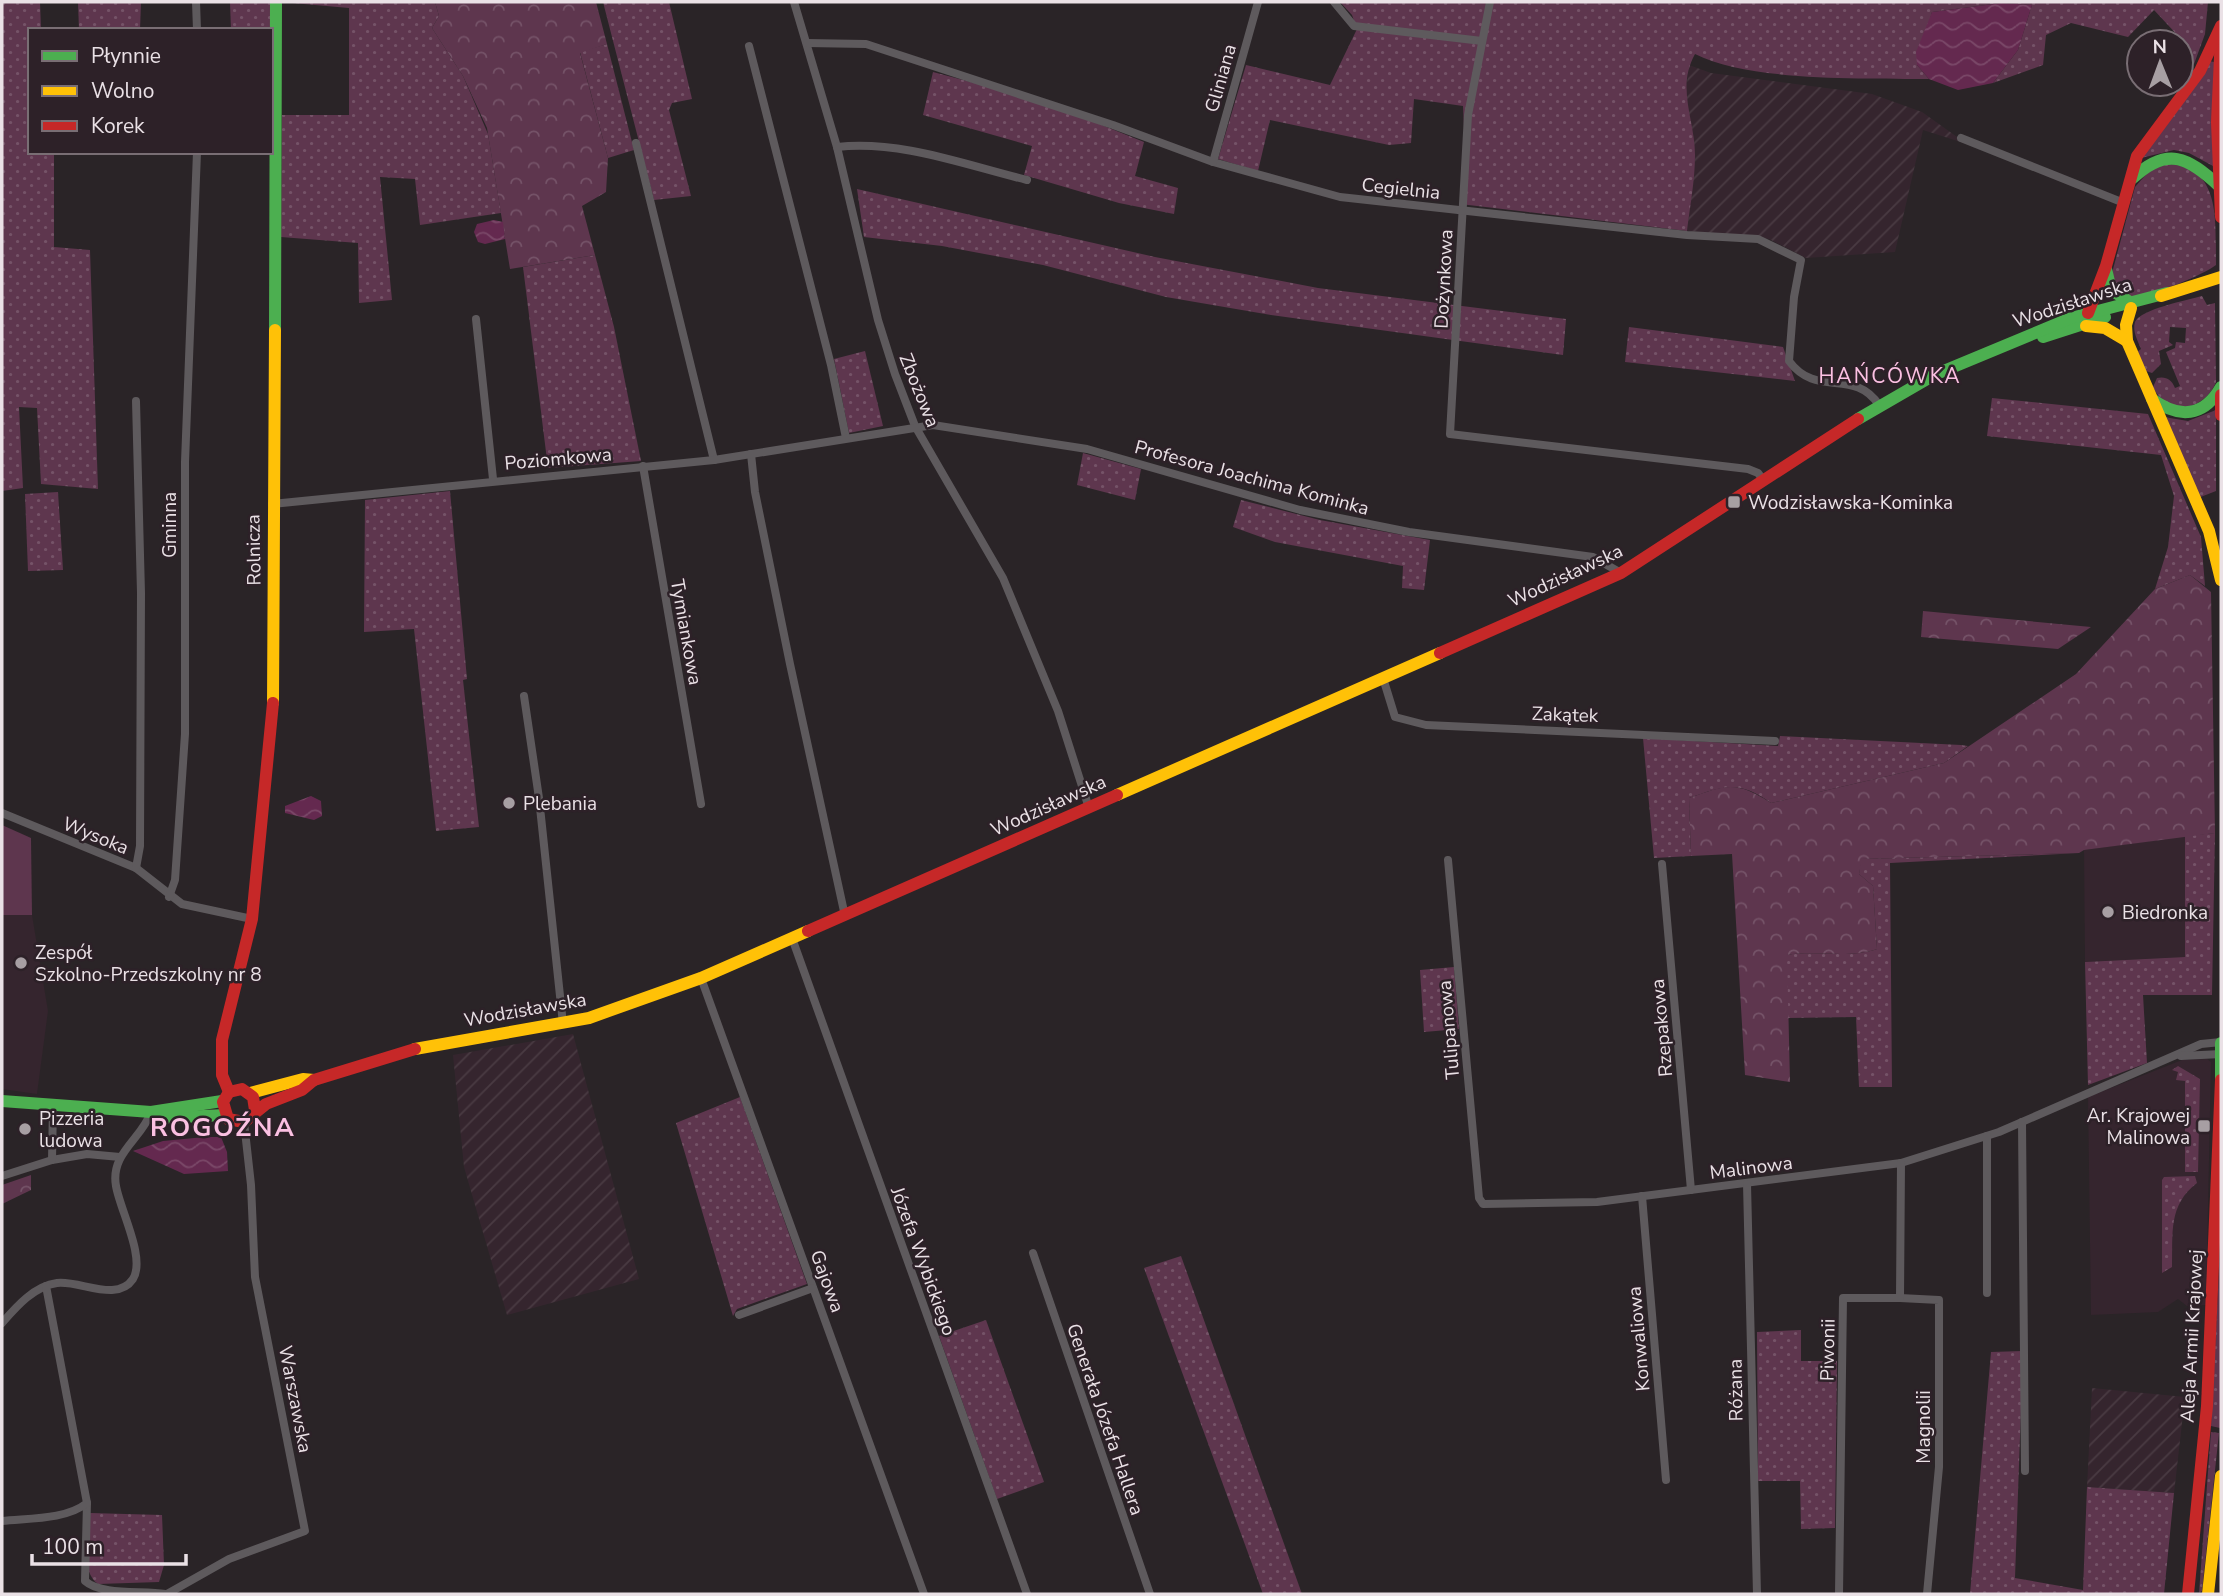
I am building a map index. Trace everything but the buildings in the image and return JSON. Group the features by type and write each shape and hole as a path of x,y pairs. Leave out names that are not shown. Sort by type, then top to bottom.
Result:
{"main road":[{"name":"Rolnicza","path":"226,1096 222,1075 222,1040 252,919 273,708 276,2"},
{"path":"2088,313 2106,266 2137,156 2200,71 2221,26"},
{"path":"2221,35 2221,217"},
{"path":"2130,181 2157,160 2178,157 2200,167 2220,186"},
{"path":"2106,266 2111,290 2131,305 2126,325 2127,341 2209,531 2221,580"},
{"name":"Wodzisławska","path":"1991,351 2079,326 2131,305 2221,277"},
{"name":"Wodzisławska","path":"255,1110 302,1090 314,1080 408,1049 563,1024 624,1008 701,978 1621,573 1879,405 1921,381 2088,313 2131,305"},
{"path":"2079,326 2105,328 2127,341"},
{"path":"2152,399 2166,410 2185,415 2206,408 2221,387"},
{"path":"2221,395 2221,415"},
{"name":"Aleja Armii Krajowej","path":"2188,1594 2207,1406 2221,1043"},
{"name":"Wodzisławska","path":"250,1093 303,1079 314,1080"},
{"path":"2,1101 151,1112 226,1096 242,1089 250,1093 255,1110 244,1122 233,1122 225,1115 162,1118 151,1112"},
{"path":"225,1115 226,1096"},
{"path":"2208,1594 2221,1476"}],"street":[{"path":"196,2 197,28"},
{"name":"Zbożowa","path":"794,2 837,147 877,320 915,426 1003,578 1058,711 1088,808"},
{"path":"1334,2 1354,26 1482,41"},
{"name":"Dożynkowa","path":"1490,2 1468,115 1450,434 1748,469 1758,473 1764,481"},
{"name":"Gliniana","path":"1213,162 1255,3"},
{"name":"Cegielnia","path":"807,43 866,44 1113,125 1213,162 1340,197 1687,235 1758,239 1801,260 1794,297 1789,361 1799,374 1809,379 1862,388 1879,405"},
{"path":"749,46 831,365 846,438"},
{"path":"1961,138 2124,203"},
{"path":"636,143 714,460"},
{"path":"837,147 861,144 902,148 1027,180"},
{"name":"Gminna","path":"170,897 175,880 185,734 185,462 197,154"},
{"path":"475,319 493,480"},
{"path":"136,401 141,607 140,846 136,868"},
{"name":"Profesora Joachima Kominka","path":"915,426 933,425 1087,449 1300,510 1409,532 1593,557 1621,573"},
{"name":"Poziomkowa","path":"272,504 714,460 915,426"},
{"path":"751,454 755,492 792,677 845,916"},
{"name":"Tymiankowa","path":"643,466 701,804"},
{"name":"Zakątek","path":"1382,678 1395,717 1426,724 1775,741"},
{"path":"524,696 539,798 563,1024"},
{"name":"Wysoka","path":"2,813 136,868 170,897 195,909 252,919"},
{"name":"Tulipanowa","path":"1448,860 1479,1198"},
{"name":"Rzepakowa","path":"1662,864 1691,1190"},
{"name":"Józefa Wybickiego","path":"792,938 1027,1594"},
{"name":"Gajowa","path":"701,978 924,1594"},
{"name":"Malinowa","path":"1479,1198 1488,1205 1597,1202 1901,1163 1987,1136 2201,1044 2221,1043"},
{"name":"Malinowa","path":"2178,1056 2221,1054"},
{"path":"52,1160 53,1105"},
{"path":"2,1323 21,1301 46,1286 67,1283 109,1290 121,1289 133,1278 137,1267 135,1253 115,1185 120,1157 144,1127 151,1112"},
{"name":"Warszawska","path":"166,1594 229,1559 304,1531 255,1277 251,1185 244,1122"},
{"path":"2022,1122 2025,1471"},
{"path":"1987,1136 1987,1293"},
{"path":"2,1176 52,1160 87,1154 120,1157"},
{"path":"1900,1298 1901,1163"},
{"name":"Różana","path":"1746,1184 1757,1594"},
{"name":"Konwaliowa","path":"1642,1196 1666,1480"},
{"name":"Generała Józefa Hallera","path":"1033,1253 1150,1594"},
{"path":"46,1286 87,1503 85,1581 102,1589 166,1594"},
{"path":"739,1314 814,1288"},
{"name":"Piwonii","path":"1839,1594 1843,1298 1900,1298"},
{"name":"Magnolii","path":"1900,1298 1939,1300 1939,1467 1927,1594"},
{"path":"2,1521 65,1513 79,1510 87,1503"}],"shaded area":[{"path":"1689,65 1711,73 1872,94 1922,112 1967,144 1923,130 1895,252 1806,258 1769,239 1687,231 1695,157 1685,101"},
{"path":"2185,836 2185,957 2085,962 2084,850"},
{"name":"Zespół Szkolno-Przedszkolny nr 8","path":"2,915 32,915 48,1011 37,1094 2,1089"},
{"path":"573,1034 639,1279 507,1315 464,1167 453,1055"},
{"path":"2207,1059 2211,1062 2206,1305 2187,1306 2178,1299 2158,1312 2091,1315 2088,1097 2182,1060"},
{"path":"2092,1388 2185,1397 2174,1493 2087,1487"}],"green space":[{"path":"2,2 40,2 41,28 28,28 28,154 54,154 54,247 90,250 98,489 41,484 37,408 19,407 23,488 2,491"},
{"path":"78,2 141,2 140,28 79,28"},
{"path":"230,2 270,2 270,28 231,28"},
{"path":"281,2 435,2 439,16 432,28 463,76 488,134 501,213 420,225 415,179 380,177 392,300 359,303 358,243 281,237 282,115 349,115 349,8"},
{"path":"435,2 596,2 607,44 580,53 608,158 606,192 582,206 595,255 510,269 487,128 463,76 432,28 439,16"},
{"path":"603,2 669,2 692,99 672,103 669,110 691,196 654,200"},
{"path":"1340,2 2208,2 2205,34 2195,61 2195,28 2171,28 2154,10 2137,28 2125,28 2125,36 2071,23 2046,35 2043,65 1993,83 2018,50 2032,5 2001,3 1932,12 1917,65 1929,79 1776,74 1745,70 1695,54 1687,79 1695,155 1687,231 1460,204 1465,150 1463,106 1414,99 1411,143 1389,145 1270,120 1258,171 1218,159 1246,65 1330,85 1357,29 1352,15"},
{"path":"607,44 634,150 608,158 580,52"},
{"path":"2209,61 2214,62 2213,166 2189,153 2174,150 2141,158 2183,98 2195,98 2195,81"},
{"path":"933,72 1042,101 1144,142 1135,176 1178,188 1174,214 1119,203 1024,175 1032,146 923,115"},
{"path":"2166,164 2184,167 2198,174 2207,186 2215,215 2216,265 2186,281 2158,291 2145,295 2126,295 2116,286 2112,273 2135,187 2150,170"},
{"path":"857,189 1155,257 1318,288 1566,319 1563,355 1271,315 1166,297 1043,265 942,246 864,237"},
{"path":"595,255 614,327 641,461 548,468 523,267"},
{"path":"2202,296 2207,305 2215,303 2216,382 2210,392 2195,405 2176,407 2160,397 2153,387 2157,378 2168,379 2175,388 2180,386 2166,352 2175,348 2176,342 2185,343 2186,328 2170,327 2169,342 2173,345 2159,351 2161,364 2152,373 2146,371 2137,352 2141,349 2134,325 2139,317 2155,309"},
{"path":"1629,327 1783,347 1795,381 1625,362"},
{"path":"865,351 883,426 849,433 834,359"},
{"path":"1992,398 2148,414 2201,537 2205,586 2190,575 2155,589 2168,547 2174,496 2161,455 1987,436"},
{"path":"2216,410 2216,491 2198,498 2164,417 2188,421"},
{"path":"1083,453 1141,469 1135,500 1077,485"},
{"path":"450,491 467,679 463,680 479,827 436,831 414,629 364,632 365,500"},
{"path":"58,492 63,570 28,571 25,494"},
{"path":"1241,500 1320,520 1430,540 1424,590 1402,588 1403,566 1275,542 1233,527"},
{"path":"2190,575 2211,592 2215,833 2084,850 2079,853 1862,859 1859,874 1873,886 1877,949 1844,954 1787,955 1790,1082 1745,1075 1732,854 1691,856 1689,798 1731,787 1749,791 1771,803 1944,763 2076,674 2155,589"},
{"path":"1923,611 2091,627 2058,649 1921,637"},
{"path":"1780,736 1968,746 1944,763 1771,803 1750,791 1731,787 1689,798 1691,856 1654,858 1643,738 1778,746"},
{"path":"2,825 31,838 32,915 2,915"},
{"path":"2215,833 2212,995 2143,995 2147,1063 2088,1085 2085,962 2185,957 2185,836"},
{"path":"2079,853 1890,863 1892,1087 1859,1087 1856,1017 1787,1018 1787,955 1844,954 1877,949 1873,886 1859,874 1861,859"},
{"path":"1454,967 1459,1029 1424,1032 1420,970"},
{"path":"2178,1066 2200,1079 2198,1172 2185,1172 2185,1081 2176,1080 2178,1072 2172,1070"},
{"path":"740,1097 807,1284 737,1309 733,1316 676,1123"},
{"path":"31,1175 31,1190 2,1204 2,1185"},
{"path":"2195,1176 2197,1183 2181,1201 2174,1220 2172,1267 2162,1273 2162,1180 2164,1177"},
{"path":"2221,1232 2221,1403 2220,1428 2211,1426"},
{"path":"1181,1256 1302,1594 1263,1594 1144,1268"},
{"path":"986,1320 1044,1482 997,1499 939,1336"},
{"path":"1801,1330 1801,1361 1837,1361 1835,1528 1801,1529 1800,1481 1758,1481 1757,1332"},
{"path":"2023,1351 2015,1578 2083,1590 2087,1487 2174,1493 2164,1594 1970,1594 1991,1352"},
{"path":"2211,1432 2219,1433 2202,1591 2199,1593"},
{"path":"90,1513 162,1515 164,1565 159,1582 98,1584 92,1578 87,1561"}],"water":[{"path":"2001,3 2032,5 2018,50 1993,83 1958,90 1929,79 1917,65 1916,52 1932,12"},
{"path":"494,220 503,222 505,239 485,244 478,242 474,232 477,224"},
{"path":"311,796 321,801 322,816 314,820 285,813 285,806"},
{"path":"221,1137 227,1152 228,1171 184,1174 133,1151 163,1141"}],"traffic: fast":[{"path":"275,330 276,2"},
{"path":"2133,178 2156,162 2177,159 2197,168 2219,186"},
{"path":"2106,269 2111,290 2130,302"},
{"path":"1858,419 1934,375 2071,318 2167,293"},
{"path":"2043,337 2105,317"},
{"path":"2152,399 2172,410 2190,412 2207,404 2221,387"},
{"path":"2221,1043 2221,1078"},
{"path":"2,1101 151,1112 162,1118 225,1115"},
{"path":"151,1112 222,1101"}],"traffic: slow":[{"path":"2161,296 2221,277"},
{"path":"2131,308 2126,325 2127,341 2209,531 2221,580"},
{"path":"2086,326 2105,328 2127,341"},
{"path":"273,703 275,330"},
{"path":"1117,795 1440,653"},
{"path":"415,1049 589,1018 701,978 808,931"},
{"path":"250,1093 303,1079 314,1080"},
{"path":"2208,1594 2221,1476"}],"traffic: jam":[{"path":"2088,313 2106,266 2137,156 2200,71 2221,26"},
{"path":"2221,35 2217,122 2221,217"},
{"path":"2221,395 2221,415"},
{"path":"1440,653 1621,573 1858,419"},
{"path":"229,1092 222,1075 222,1040 252,919 273,703"},
{"path":"808,931 1117,795"},
{"path":"255,1110 253,1097 242,1089 229,1092 223,1102 228,1119 244,1122 266,1104 302,1090 314,1080 415,1049"},
{"path":"2188,1594 2207,1406 2221,1080"}],"place":[{"name":"Wodzisławska-Kominka","path":"1734,502"},
{"name":"Plebania","path":"509,803"},
{"name":"Biedronka","path":"2108,912"},
{"name":"Zespół Szkolno-Przedszkolny nr 8","path":"21,963"},
{"name":"Ar. Krajowej Malinowa","path":"2204,1126"},
{"name":"Pizzeria ludowa","path":"25,1129"}],"district":[{"name":"HAŃCÓWKA","path":"1890,376"},
{"name":"ROGOŹNA","path":"223,1127"}]}
